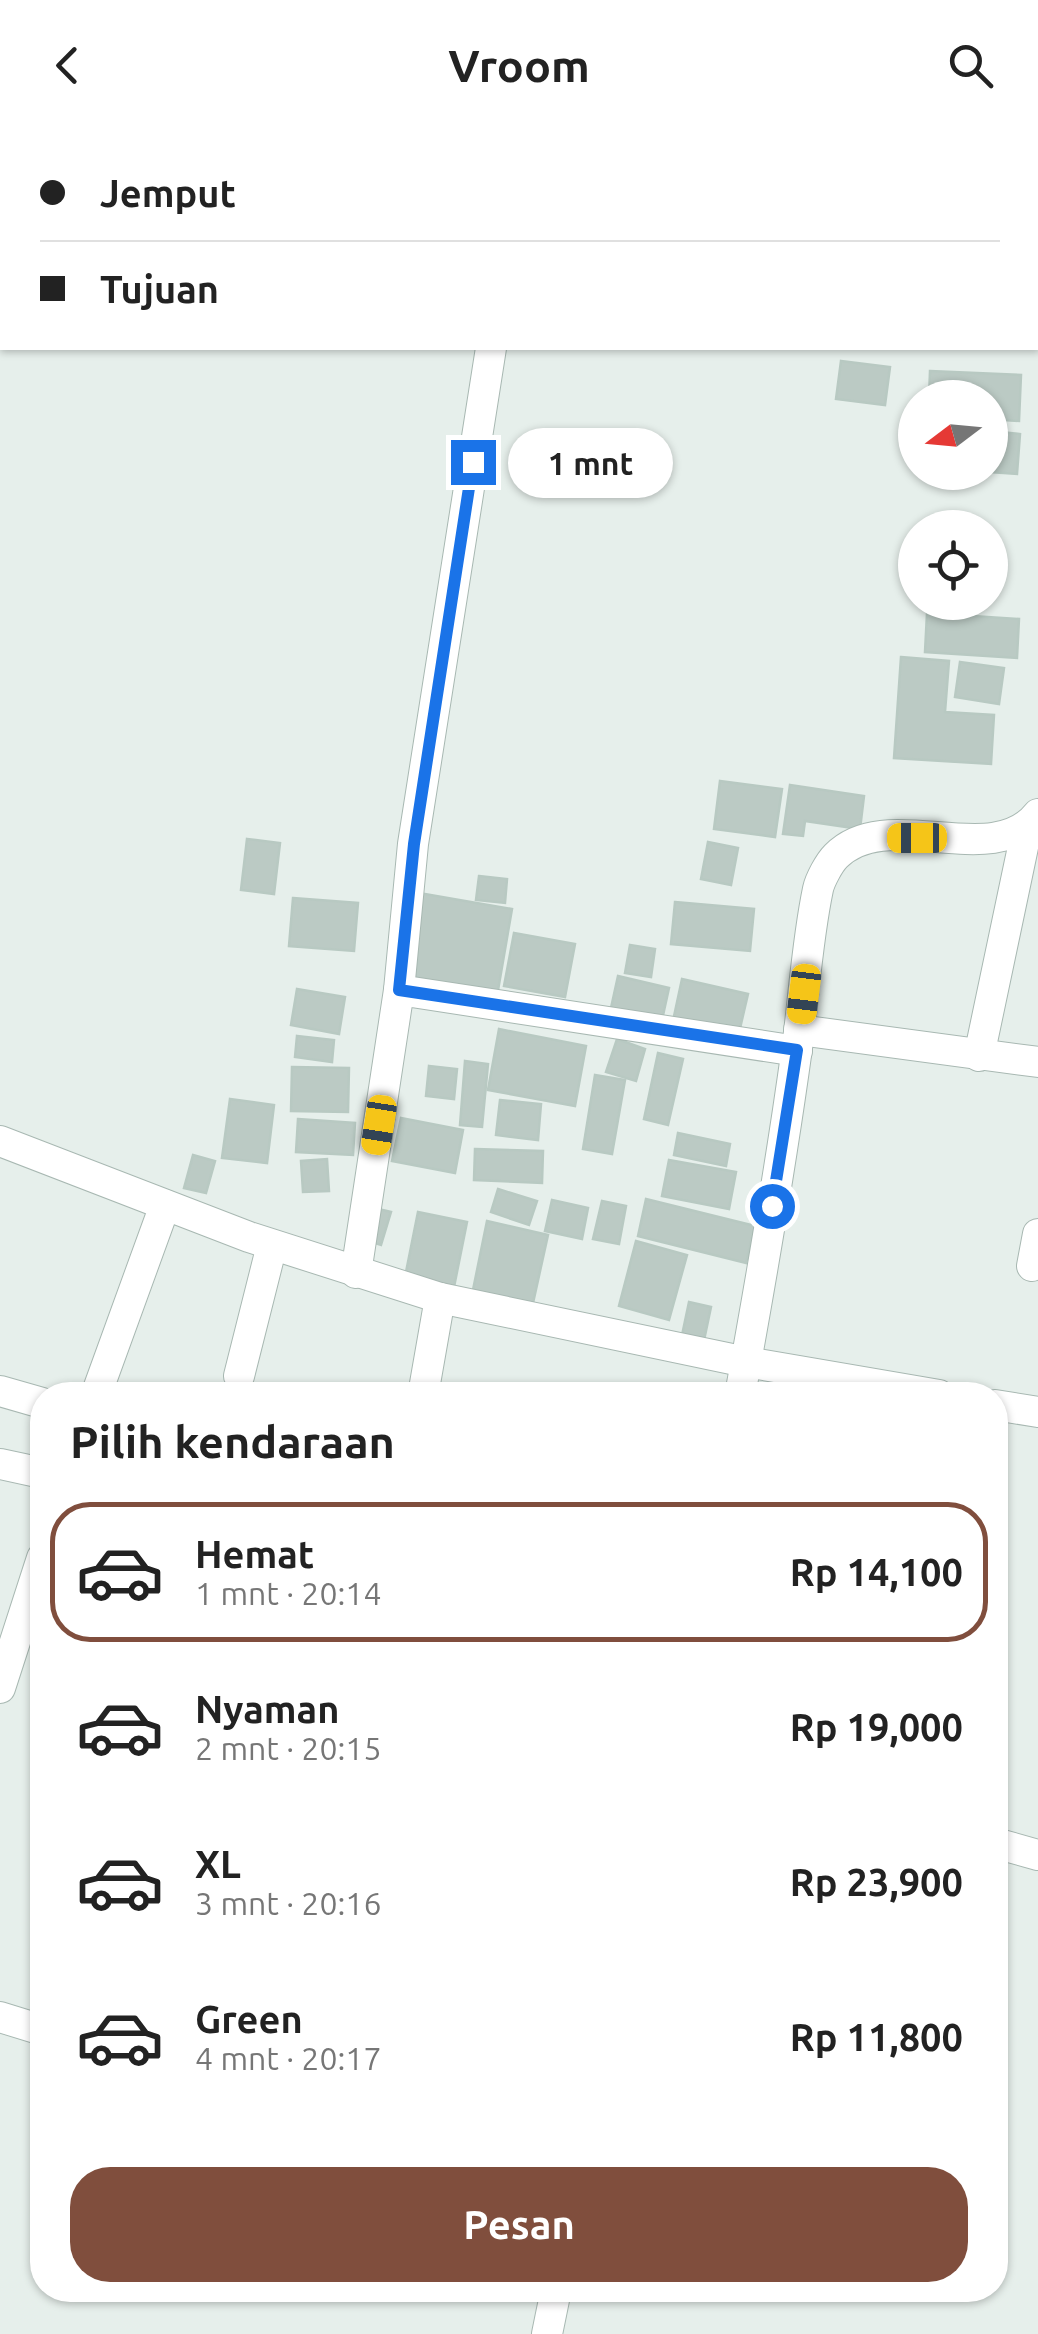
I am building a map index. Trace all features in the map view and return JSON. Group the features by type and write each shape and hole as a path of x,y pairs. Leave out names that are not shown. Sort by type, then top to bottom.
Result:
{"street":[{"path":"356,1273 399,990 414,844 491,350"},
{"path":"742,1382 798,1040 818,885 836,856 853,846 882,838 987,837 1033,821"},
{"path":"979,1056 1033,821"},
{"path":"399,990 798,1040 1038,1062"},
{"path":"0,1141 272,1245 440,1298 746,1362 863,1382"},
{"path":"101,1382 165,1206"},
{"path":"1032,1266 1038,1234"},
{"path":"239,1376 272,1245"},
{"path":"425,1382 440,1298"},
{"path":"0,1391 30,1400"},
{"path":"1008,1406 1038,1412"},
{"path":"0,1464 30,1471"},
{"path":"0,1688 30,1595"},
{"path":"1008,1847 1038,1855"},
{"path":"0,2017 30,2026"},
{"path":"547,2334 554,2302"}],"building":[{"path":"841,361 890,367 885,405 836,399"},
{"path":"930,371 1021,375 1019,421 1008,420 1008,380 930,380"},
{"path":"1008,433 1020,434 1017,474 1008,473"},
{"path":"1019,619 1017,658 925,652 927,620"},
{"path":"901,657 949,661 945,712 994,715 991,764 894,758"},
{"path":"960,662 1004,668 999,704 955,697"},
{"path":"720,781 782,789 775,837 714,829"},
{"path":"790,785 864,796 860,829 805,821 803,836 783,834"},
{"path":"247,839 280,843 274,894 241,890"},
{"path":"708,842 738,848 731,885 701,879"},
{"path":"479,876 507,879 505,903 476,900"},
{"path":"419,893 512,909 497,996 404,980"},
{"path":"293,898 358,903 354,951 289,946"},
{"path":"675,902 754,909 750,951 671,944"},
{"path":"514,933 575,944 565,997 504,986"},
{"path":"630,945 655,949 651,977 625,973"},
{"path":"618,976 669,988 660,1029 609,1017"},
{"path":"682,979 748,994 738,1037 673,1021"},
{"path":"297,989 345,997 339,1034 291,1025"},
{"path":"499,1029 586,1046 575,1106 488,1090"},
{"path":"297,1036 334,1040 332,1062 295,1057"},
{"path":"617,1039 645,1049 636,1081 606,1072"},
{"path":"658,1053 683,1059 668,1125 644,1119"},
{"path":"465,1061 488,1064 482,1127 460,1125"},
{"path":"429,1066 457,1069 454,1099 426,1096"},
{"path":"292,1067 349,1068 348,1112 291,1111"},
{"path":"595,1075 625,1080 612,1154 583,1149"},
{"path":"230,1099 274,1105 267,1163 222,1158"},
{"path":"500,1100 541,1104 538,1140 496,1135"},
{"path":"401,1118 463,1130 455,1173 392,1161"},
{"path":"298,1119 355,1123 353,1155 296,1152"},
{"path":"678,1133 730,1144 726,1166 674,1155"},
{"path":"475,1149 543,1151 542,1183 474,1180"},
{"path":"193,1155 215,1161 206,1193 184,1188"},
{"path":"327,1159 329,1191 303,1192 301,1161"},
{"path":"669,1160 736,1172 729,1209 662,1196"},
{"path":"498,1189 537,1201 529,1225 491,1212"},
{"path":"646,1199 755,1226 746,1263 638,1236"},
{"path":"552,1200 588,1208 582,1239 545,1231"},
{"path":"602,1201 626,1206 619,1244 593,1239"},
{"path":"374,1208 391,1212 381,1245 365,1240"},
{"path":"418,1212 467,1222 454,1287 405,1277"},
{"path":"487,1221 548,1235 533,1303 473,1290"},
{"path":"636,1241 687,1255 669,1320 619,1306"},
{"path":"689,1302 711,1307 703,1345 681,1340"}],"route":[{"path":"473,462 414,844 399,990 426,991 797,1050 772,1206"}]}
